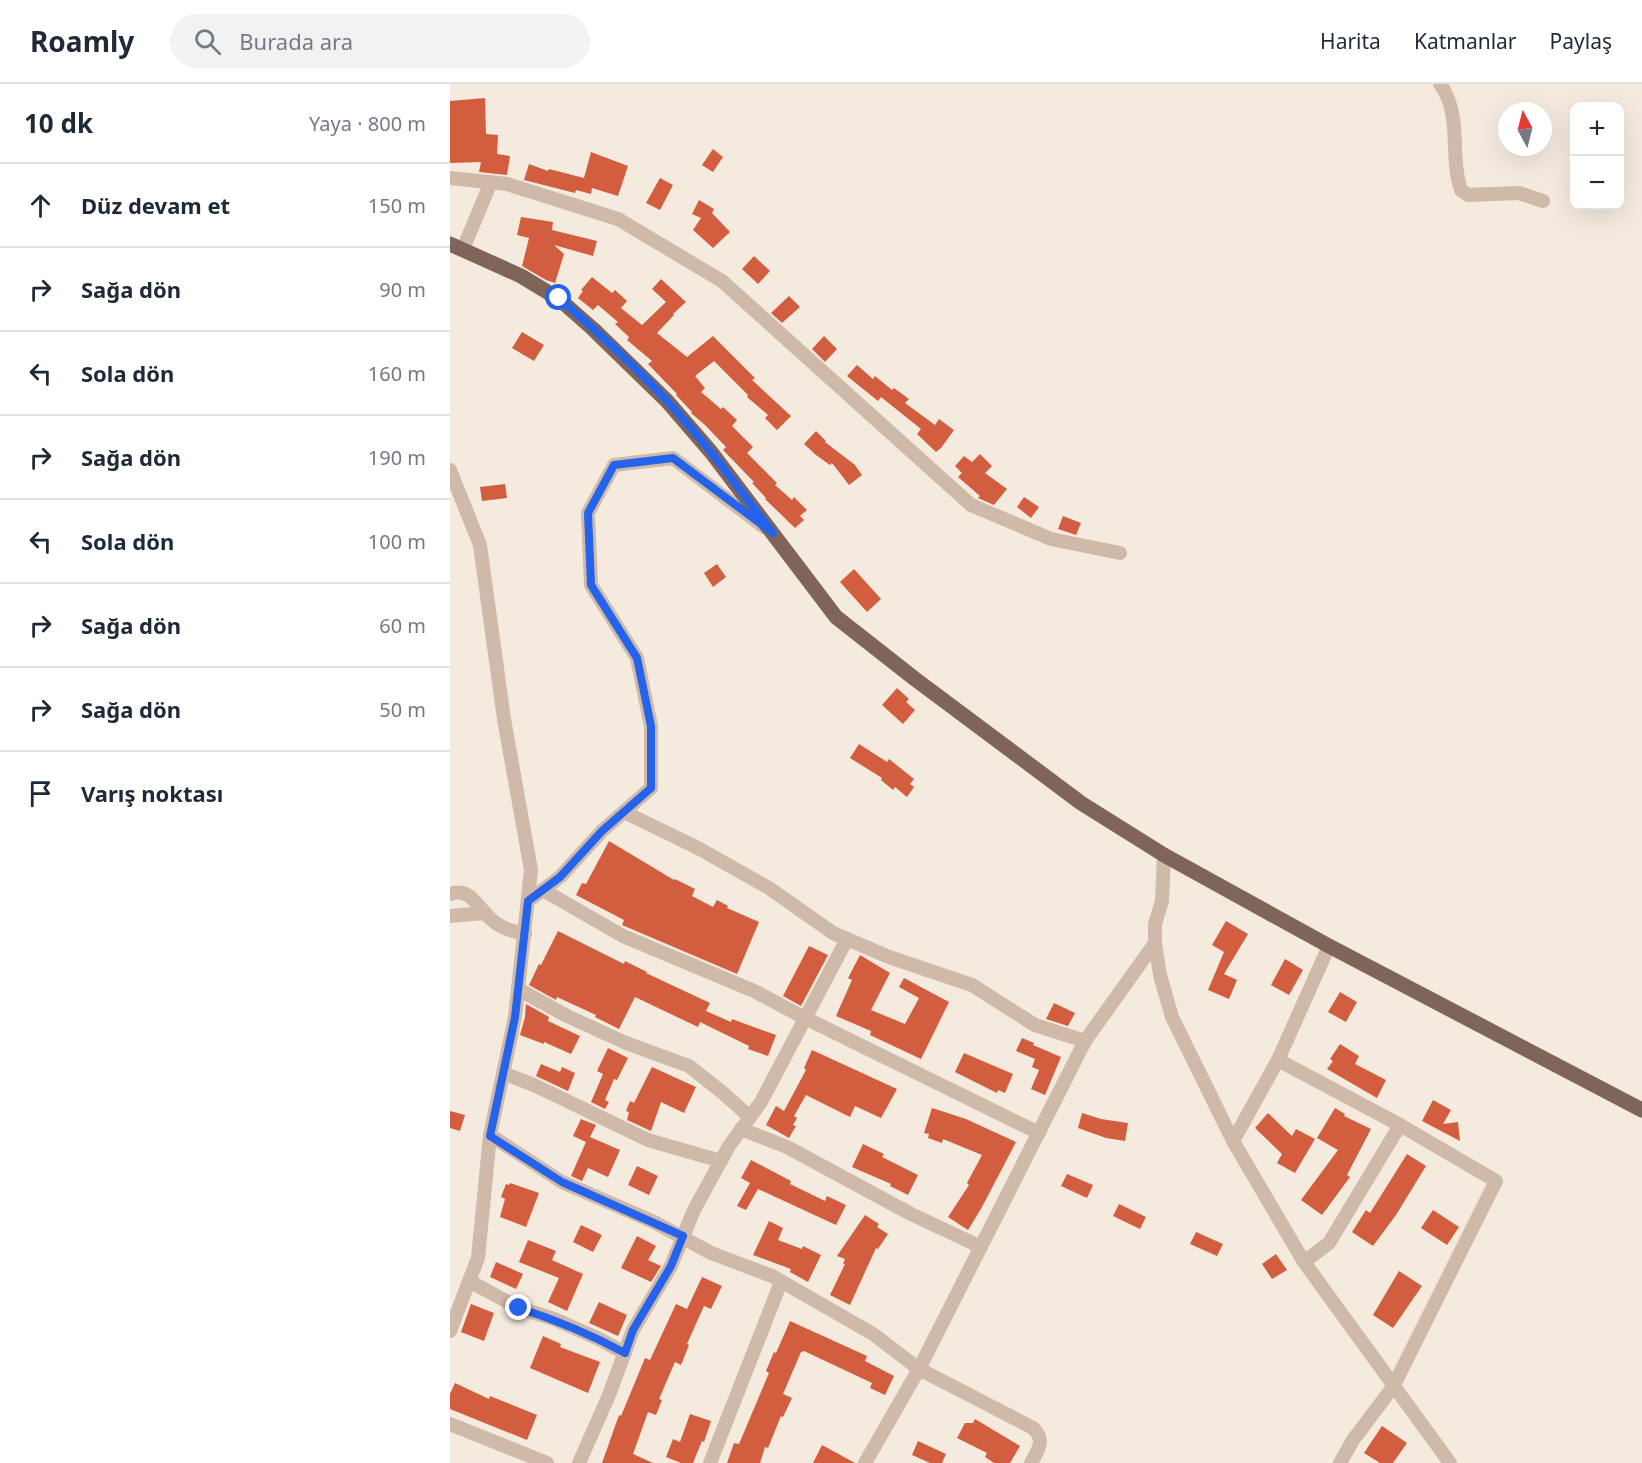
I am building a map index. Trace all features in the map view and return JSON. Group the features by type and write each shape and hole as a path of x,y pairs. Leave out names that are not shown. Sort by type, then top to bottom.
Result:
{"main road":[{"path":"456,246 521,276 559,298 593,328 667,401 711,452 836,616 856,634 1081,803 1164,855 1329,946 1642,1110"}],"street":[{"path":"1440,84 1448,95 1453,115 1455,173 1461,190 1468,195 1519,193 1543,201"},
{"path":"450,178 507,184 618,219 722,281 970,505 1051,539 1120,553"},
{"path":"456,246 491,182"},
{"path":"528,901 560,877 602,831 651,788 651,726 637,658 591,585 588,513 614,465 673,458 773,533"},
{"path":"450,470 480,545 504,719 531,870 515,1017 490,1136 478,1258 450,1331"},
{"path":"624,812 698,848 769,888 833,933 889,957 972,985 1035,1025 1085,1041"},
{"path":"1164,855 1162,901 1155,924 1155,944 1160,975 1172,1017 1233,1141 1304,1262 1450,1463"},
{"path":"543,890 623,936 754,991 1039,1133"},
{"path":"450,894 460,892 470,895 500,926 525,934"},
{"path":"450,916 485,913"},
{"path":"579,1463 609,1395 633,1330 671,1266 694,1210 721,1161 761,1102 848,939"},
{"path":"865,1463 919,1369 1085,1041 1155,944"},
{"path":"1233,1141 1278,1060 1329,946"},
{"path":"519,989 567,1016 626,1043 689,1066 750,1117"},
{"path":"1278,1060 1400,1125 1496,1181 1393,1387 1353,1440 1340,1463"},
{"path":"503,1073 534,1085 648,1140 721,1161"},
{"path":"1304,1262 1329,1243 1400,1125"},
{"path":"741,1129 787,1147 910,1214 981,1247"},
{"path":"490,1136 562,1182 683,1236 711,1253 772,1276 873,1334 919,1369 1033,1428 1039,1435 1041,1445 1031,1463"},
{"path":"469,1281 519,1308 555,1319 625,1353"},
{"path":"710,1463 781,1282"},
{"path":"450,1424 546,1463"}],"building":[{"path":"485,98 486,134 498,135 497,154 510,156 507,175 479,172 481,162 450,163 450,101"},
{"path":"713,149 723,157 713,172 702,165"},
{"path":"591,152 628,166 618,196 592,188 591,194 576,190 575,193 524,180 529,164 548,171 549,169 584,178"},
{"path":"660,178 673,185 660,210 646,203"},
{"path":"699,200 714,209 712,213 730,232 713,248 693,230 701,218 692,214"},
{"path":"521,217 553,222 552,230 597,241 593,256 554,245 564,254 555,283 546,280 522,266 529,238 517,235"},
{"path":"754,256 770,271 758,284 742,269"},
{"path":"592,277 612,293 615,290 627,301 621,308 642,325 666,302 652,289 661,279 686,302 657,333 687,357 713,336 755,378 752,380 791,416 777,430 765,418 768,415 747,397 748,395 714,361 695,376 705,388 701,392 737,420 732,426 753,447 747,453 777,483 775,485 792,500 794,497 807,510 800,516 804,520 795,528 765,499 752,483 754,482 723,450 726,447 691,413 677,394 648,364 652,361 627,340 629,337 615,324 618,322 598,305 593,310 578,298 583,291 581,290"},
{"path":"789,296 800,307 782,323 771,313"},
{"path":"522,332 544,345 534,361 512,348"},
{"path":"824,336 837,349 825,362 812,349"},
{"path":"857,365 873,379 875,376 892,390 894,388 909,399 905,403 935,425 939,419 954,430 941,448 936,452 917,434 921,429 881,397 878,401 847,376"},
{"path":"816,431 825,442 855,465 862,475 849,485 832,463 830,465 804,444"},
{"path":"980,454 992,466 985,473 1007,489 994,505 978,498 980,496 958,477 962,473 955,466 964,456 972,462"},
{"path":"505,484 507,498 482,501 480,487"},
{"path":"1024,497 1039,507 1031,518 1017,507"},
{"path":"1063,516 1081,523 1076,535 1058,529"},
{"path":"717,564 726,577 713,587 704,573"},
{"path":"854,569 881,599 867,612 840,582"},
{"path":"897,688 909,699 906,702 915,710 903,724 882,705"},
{"path":"859,744 887,762 889,759 914,779 910,784 914,787 907,797 895,787 893,790 881,780 882,778 850,758"},
{"path":"609,841 674,880 695,889 692,896 713,907 717,900 728,906 727,908 759,922 737,974 622,925 624,920 576,895 582,883 586,884"},
{"path":"1226,921 1248,934 1224,974 1237,980 1229,999 1208,990 1224,952 1212,945"},
{"path":"558,931 710,1003 706,1011 731,1022 732,1019 776,1035 768,1056 748,1049 749,1046 700,1022 698,1027 635,997 619,1029 595,1017 596,1015 557,997 556,1000 529,985"},
{"path":"809,946 828,955 801,1006 783,996"},
{"path":"860,955 890,973 871,1010 905,1024 919,998 899,987 904,978 949,1002 921,1059 870,1035 871,1031 836,1016 852,980 848,978"},
{"path":"1285,959 1303,970 1289,995 1271,985"},
{"path":"1340,992 1357,1002 1346,1022 1328,1012"},
{"path":"1054,1003 1075,1013 1068,1026 1046,1019"},
{"path":"526,1004 549,1017 548,1021 580,1036 571,1054 544,1042 544,1044 520,1035"},
{"path":"1022,1038 1061,1057 1045,1095 1031,1089 1039,1070 1032,1067 1035,1059 1016,1051"},
{"path":"1340,1044 1359,1056 1355,1064 1386,1080 1377,1098 1327,1069 1333,1061 1330,1059"},
{"path":"608,1048 628,1058 617,1080 614,1079 605,1100 609,1102 605,1109 591,1102 603,1074 597,1071"},
{"path":"812,1050 897,1089 881,1118 855,1106 850,1117 806,1095 794,1116 797,1118 793,1125 796,1126 789,1138 766,1125 776,1106 784,1111 806,1070 804,1068"},
{"path":"964,1053 1013,1074 1005,1093 998,1090 997,1093 955,1072"},
{"path":"541,1064 560,1072 562,1067 575,1073 568,1091 536,1076"},
{"path":"652,1067 696,1087 684,1113 661,1102 651,1131 627,1120 629,1112 626,1111 630,1101 634,1103"},
{"path":"1433,1100 1451,1110 1443,1124 1458,1122 1460,1141 1422,1121"},
{"path":"932,1108 966,1119 1016,1142 968,1230 948,1217 969,1185 967,1183 982,1155 943,1139 942,1143 928,1138 929,1134 924,1133"},
{"path":"1335,1108 1345,1114 1344,1116 1371,1129 1347,1175 1350,1177 1322,1215 1301,1200 1338,1150 1317,1138"},
{"path":"450,1111 465,1115 460,1131 450,1128"},
{"path":"1082,1113 1101,1119 1128,1123 1125,1141 1106,1138 1078,1128"},
{"path":"1268,1113 1292,1136 1296,1129 1315,1139 1295,1173 1277,1163 1282,1154 1255,1128"},
{"path":"581,1119 596,1125 590,1137 620,1150 608,1177 588,1168 582,1181 571,1176 586,1142 573,1136"},
{"path":"863,1144 884,1154 882,1157 918,1175 908,1195 890,1186 891,1184 852,1167"},
{"path":"1407,1154 1426,1166 1396,1215 1373,1246 1352,1232 1366,1210 1370,1213"},
{"path":"751,1160 791,1181 790,1184 825,1201 827,1196 846,1205 836,1225 758,1189 746,1210 737,1206 750,1183 741,1178"},
{"path":"637,1166 658,1176 649,1195 628,1185"},
{"path":"1067,1174 1093,1185 1087,1198 1061,1186"},
{"path":"510,1183 539,1193 526,1227 500,1217 505,1199 501,1197 506,1184"},
{"path":"1119,1204 1146,1217 1140,1229 1113,1216"},
{"path":"1433,1210 1459,1227 1447,1245 1421,1228"},
{"path":"865,1215 879,1224 877,1227 888,1234 878,1249 876,1248 850,1305 830,1295 845,1264 843,1264 845,1259 837,1256"},
{"path":"769,1221 783,1228 778,1240 802,1249 803,1246 821,1255 808,1282 790,1272 791,1269 753,1255"},
{"path":"581,1225 602,1235 593,1252 573,1242"},
{"path":"1196,1232 1223,1244 1217,1256 1190,1244"},
{"path":"637,1236 656,1246 648,1260 661,1266 651,1282 621,1268"},
{"path":"528,1240 556,1251 552,1260 583,1274 567,1311 548,1302 559,1278 519,1262"},
{"path":"1276,1254 1287,1270 1272,1279 1262,1264"},
{"path":"496,1262 523,1274 516,1289 490,1277"},
{"path":"1399,1271 1422,1286 1393,1328 1373,1315"},
{"path":"702,1277 722,1286 711,1309 704,1306 687,1344 689,1345 681,1365 675,1362 659,1399 662,1400 656,1415 648,1412 633,1454 653,1463 602,1463 619,1415 621,1416 645,1358 650,1360 676,1304 687,1309"},
{"path":"599,1302 627,1315 618,1336 589,1323"},
{"path":"471,1304 494,1313 484,1341 461,1332"},
{"path":"790,1321 867,1356 865,1361 894,1376 885,1395 870,1388 872,1383 804,1351 801,1352 783,1394 792,1398 783,1417 781,1416 768,1448 765,1447 760,1463 727,1463 734,1443 739,1444 769,1373 766,1371"},
{"path":"543,1336 561,1344 560,1347 600,1362 588,1393 530,1368"},
{"path":"455,1383 489,1399 490,1396 537,1415 527,1440 450,1409 450,1394"},
{"path":"690,1414 711,1421 704,1442 702,1441 693,1463 681,1463 666,1457 673,1439 680,1442"},
{"path":"975,1419 1020,1446 1010,1463 994,1463 985,1457 987,1453 957,1438 965,1423 973,1423"},
{"path":"1382,1426 1407,1443 1393,1463 1380,1463 1364,1453"},
{"path":"918,1441 946,1454 942,1463 930,1463 912,1455"},
{"path":"822,1445 855,1463 813,1463"}],"route":[{"path":"519,1308 555,1319 625,1353 633,1330 671,1266 683,1236 562,1182 490,1136 515,1017 528,901 560,877 602,831 651,788 651,726 637,658 591,585 588,513 614,465 673,458 773,533 711,452 667,401 629,362 559,298"}]}
